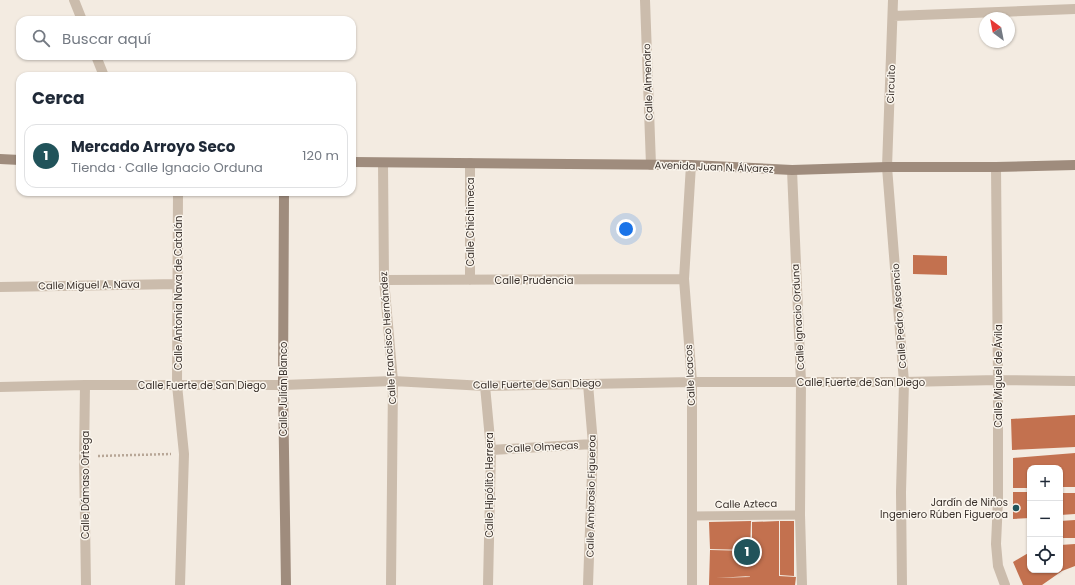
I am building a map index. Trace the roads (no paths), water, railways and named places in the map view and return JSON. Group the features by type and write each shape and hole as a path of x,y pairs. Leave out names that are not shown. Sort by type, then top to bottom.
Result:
{"main road":[{"path":"0,159 16,160"},
{"name":"Avenida Juan N. Álvarez","path":"356,162 691,165 792,170 887,167 1075,165"},
{"name":"Calle Julián Blanco","path":"284,196 283,384 286,585"}],"street":[{"path":"74,0 80,16"},
{"name":"Calle Almendro","path":"645,0 651,165"},
{"name":"Circuito","path":"887,167 893,0"},
{"path":"893,16 1075,9"},
{"path":"98,60 102,72"},
{"name":"Calle Francisco Hernández","path":"383,163 384,280 393,382 390,585"},
{"name":"Calle Chichimeca","path":"470,163 470,280"},
{"name":"Calle Icacos","path":"691,165 684,279 692,382 692,585"},
{"name":"Calle Pedro Ascencio","path":"887,167 904,382 901,492 902,585"},
{"name":"Calle Miguel de Ávila","path":"996,167 998,380 998,500 996,544 998,566 1005,585"},
{"name":"Calle Ignacio Orduna","path":"792,170 801,382 800,515 802,585"},
{"name":"Calle Antonia Nava de Catalán","path":"178,196 177,385 184,454 180,585"},
{"name":"Calle Prudencia","path":"384,280 684,279"},
{"name":"Calle Miguel A. Nava","path":"0,287 178,284"},
{"name":"Calle Fuerte de San Diego","path":"0,387 393,382 486,386 692,382 904,382 998,380 1075,381"},
{"name":"Calle Ambrosio Figueroa","path":"588,384 593,444 588,585"},
{"name":"Calle Dámaso Ortega","path":"84,385 86,585"},
{"name":"Calle Hipólito Herrera","path":"486,386 491,450 488,585"},
{"name":"Calle Olmecas","path":"491,450 593,444"}],"lane":[{"name":"Calle Azteca","path":"692,516 800,515"}],"place":[{"name":"Jardín de Niños Ingeniero Rúben Figueroa","path":"1016,508"},
{"name":"Mercado Arroyo Seco","path":"747,552"}]}
